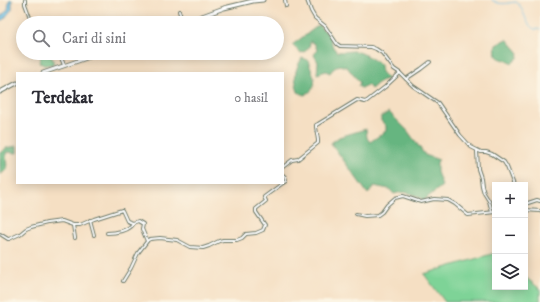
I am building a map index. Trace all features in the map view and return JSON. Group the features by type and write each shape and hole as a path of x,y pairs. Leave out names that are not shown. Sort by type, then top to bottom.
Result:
{"street":[{"path":"25,0 29,16"},
{"path":"203,16 231,6 263,0"},
{"path":"285,0 286,6"},
{"path":"307,0 315,18 324,26 337,44 340,46 371,47 382,53 394,69 413,86 421,93 438,103 460,135 471,147 477,151 492,154 504,162 513,182"},
{"path":"178,11 180,16"},
{"path":"62,60 64,66"},
{"path":"46,72 81,60"},
{"path":"406,79 430,62"},
{"path":"284,165 292,160 298,159 318,143 316,125 357,100 367,101 400,73"},
{"path":"0,92 16,84"},
{"path":"477,151 478,169 482,186 492,209"},
{"path":"123,281 138,253 150,239 176,240 190,247 203,248 219,241 237,240 246,234 260,232 263,230 265,225 256,212 256,209 266,201 264,197 282,184"},
{"path":"356,214 365,216 378,215 387,204 395,198 403,196 421,202 448,200 468,215 492,212"},
{"path":"528,203 537,200 540,201"},
{"path":"0,234 10,239 26,229 47,223 62,221 74,225 80,225 90,220 122,210 126,221 133,223"},
{"path":"528,210 540,211"},
{"path":"90,220 94,235"},
{"path":"106,233 123,230 138,221 143,224 142,229 147,241"},
{"path":"74,225 75,238"}],"green space":[{"path":"319,25 329,35 333,47 337,52 354,51 365,55 381,65 381,72 388,79 381,81 371,89 368,85 361,88 358,86 360,83 347,67 339,65 330,73 326,71 317,74 318,62 314,55 317,50 315,44 310,41 308,49 301,53 292,45"},
{"path":"507,39 519,53 518,58 512,63 497,57 495,50 496,45"},
{"path":"302,58 308,60 314,79 313,88 310,92 304,95 298,92 295,78 297,67"},
{"path":"40,60 53,60 53,64 44,65 39,62"},
{"path":"389,112 407,130 425,155 439,160 437,162 437,172 442,186 424,200 409,193 402,192 394,194 389,189 374,186 368,194 331,143 339,137 366,129 367,138 370,142 386,131 386,126 381,121 381,117"},
{"path":"16,146 16,153 6,152 7,169 0,175 0,153 6,148"},
{"path":"492,254 492,290 528,290 528,279 540,289 540,302 445,302 424,274"}],"water":[{"path":"9,0 12,0 12,9 4,19 0,21 0,17 8,10"}],"waterway":[{"path":"492,0 501,4 516,2 522,9 528,24 535,29 540,29"}]}
